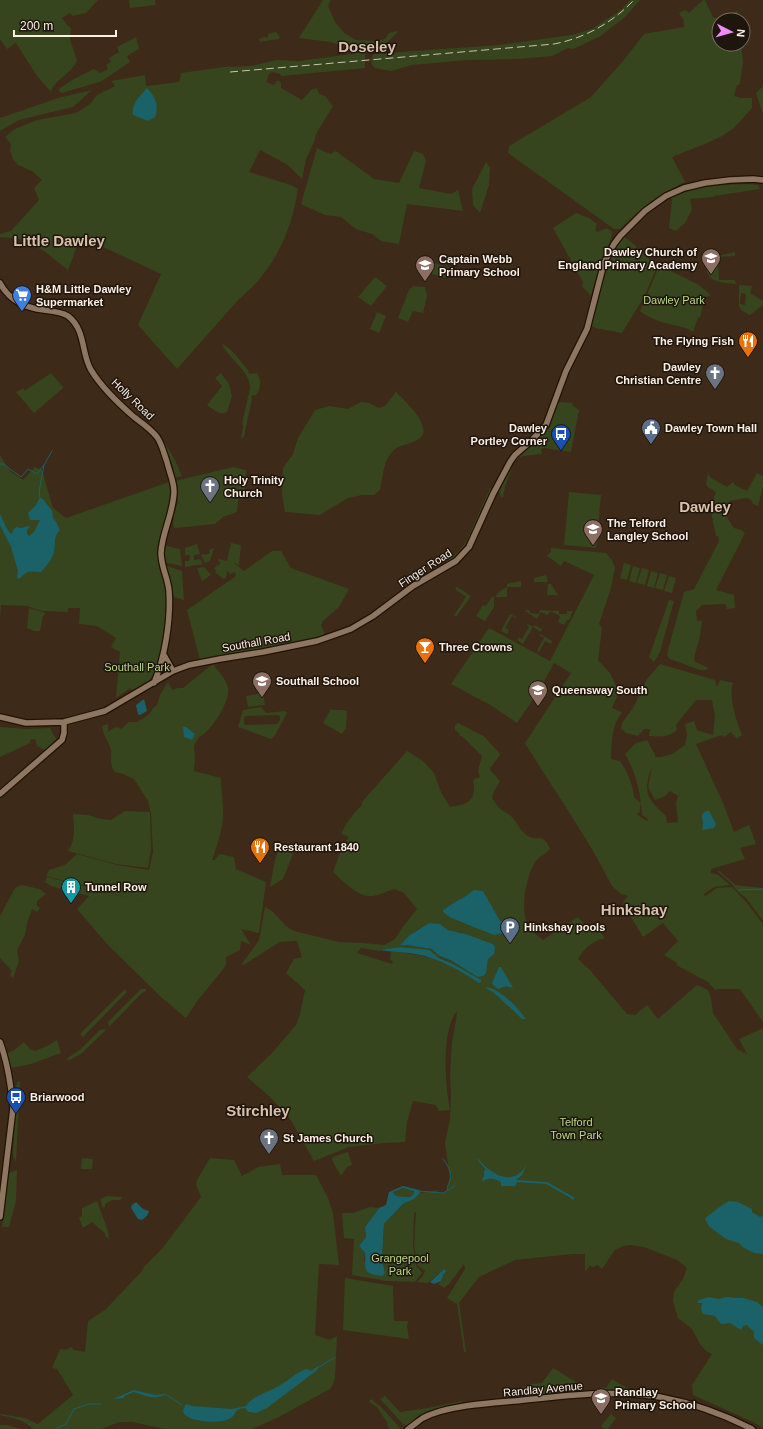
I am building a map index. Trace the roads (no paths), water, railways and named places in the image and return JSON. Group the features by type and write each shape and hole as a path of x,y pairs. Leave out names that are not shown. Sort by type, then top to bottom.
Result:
{"street":[{"name":"Finger Road","path":"363,622 413,586 456,561 469,547 503,474 515,455 546,425 562,383 587,329 604,263 614,244 627,227 644,211 666,196 684,188 717,181 753,179 763,180"},
{"name":"Holly Road","path":"0,283 14,300 38,309 68,316 76,325 82,338 91,370 113,397 157,436 165,457 174,490 172,506 165,530 161,552 169,590 164,655 154,683"},
{"name":"Southall Road","path":"0,717 26,723 64,722 105,711 173,671 189,665 316,641 340,633 363,622"},
{"path":"164,655 173,671"},
{"path":"0,794 62,740 64,733 64,722"},
{"path":"0,1042 9,1072 13,1108 0,1217"},
{"name":"Randlay Avenue","path":"408,1429 423,1418 460,1407 613,1393 660,1397 686,1403 724,1415 752,1429"}],"water":[{"path":"147,88 155,98 157,105 155,117 148,121 133,115 133,107"},
{"path":"40,498 43,499 52,511 53,518 60,530 56,538 53,555 41,572 27,572 19,579 17,578 18,571 11,547 0,525 0,514 6,527 12,534 16,527 21,528 29,526 30,527 27,530 27,534 29,536 34,532 40,520 30,520 28,513 37,504"},
{"path":"144,699 147,711 140,715 138,714 136,705"},
{"path":"183,727 186,727 195,734 192,740 184,737"},
{"path":"709,811 716,824 714,828 703,830 702,815"},
{"path":"474,890 483,891 500,921 502,921 504,933 494,935 451,918 443,912 443,910"},
{"path":"429,923 440,924 448,930 465,934 493,944 495,947 494,954 488,959 486,973 483,976 478,977 452,961 438,955 432,949 400,945 410,935"},
{"path":"400,947 429,950 439,958 481,980 481,982 479,983 456,969 432,958 415,954 381,950"},
{"path":"499,967 501,967 513,988 506,986 498,989 493,985 492,983"},
{"path":"486,987 503,995 514,1004 526,1019 522,1019"},
{"path":"477,1159 496,1174 509,1177 516,1176 527,1164 522,1175 516,1180 547,1182 575,1198 572,1200 546,1184 517,1182 515,1186 501,1186 501,1182 495,1179 483,1181 484,1171 486,1170"},
{"path":"403,1186 419,1190 420,1193 414,1199 403,1204 384,1224 382,1259 385,1273 382,1276 368,1272 365,1266 365,1253 359,1246 366,1237 365,1227 379,1208 386,1205 389,1192","holes":["403,1188 414,1191 413,1195 409,1197 396,1196 393,1192"]},
{"path":"729,1201 738,1202 752,1209 752,1212 760,1217 763,1216 763,1254 754,1253 744,1248 739,1243 726,1239 711,1228 712,1226 710,1228 705,1219"},
{"path":"136,1202 143,1209 149,1211 147,1216 142,1220 138,1219 131,1208"},
{"path":"444,1269 446,1271 441,1281 434,1284 430,1282"},
{"path":"709,1297 719,1299 726,1297 744,1298 757,1302 763,1307 763,1345 754,1338 754,1332 747,1325 743,1326 741,1330 730,1323 721,1324 715,1316 703,1314 701,1309 702,1303 697,1303 699,1300"},
{"path":"318,1366 319,1367 316,1371 267,1408 256,1413 248,1412 245,1408 238,1410 229,1419 212,1422 193,1419 184,1414 183,1410 186,1404 192,1406 232,1409 246,1406 253,1399 284,1383 300,1372 307,1369 311,1371"},
{"path":"134,1390 155,1395 165,1395 153,1397 134,1392 124,1396 124,1398 113,1399"}],"waterway":[{"path":"40,498 39,492 44,465 52,451"},
{"path":"0,464 3,464 21,477 28,469 37,474 44,465"},
{"path":"739,890 763,889"},
{"path":"443,1159 450,1172 450,1180 447,1190"},
{"path":"419,1191 443,1193 455,1186"},
{"path":"319,1367 334,1358"},
{"path":"165,1394 182,1405"},
{"path":"57,1428 66,1424 74,1409 89,1404 101,1404"}],"railway":[{"path":"230,72 554,44 587,34 617,16 634,0"}],"place":[{"name":"Dawley Church of England Primary Academy","path":"711,275"},
{"name":"Captain Webb Primary School","path":"425,282"},
{"name":"H&M Little Dawley Supermarket","path":"22,312"},
{"name":"The Flying Fish","path":"748,358"},
{"name":"Dawley Christian Centre","path":"715,390"},
{"name":"Dawley Town Hall","path":"651,445"},
{"name":"Dawley Portley Corner","path":"561,451"},
{"name":"Holy Trinity Church","path":"210,503"},
{"name":"The Telford Langley School","path":"593,546"},
{"name":"Three Crowns","path":"425,664"},
{"name":"Southall School","path":"262,698"},
{"name":"Queensway South","path":"538,707"},
{"name":"Restaurant 1840","path":"260,864"},
{"name":"Tunnel Row","path":"71,904"},
{"name":"Hinkshay pools","path":"510,944"},
{"name":"Briarwood","path":"16,1114"},
{"name":"St James Church","path":"269,1155"},
{"name":"Randlay Primary School","path":"601,1415"}],"district":[{"name":"Doseley","path":"367,46"},
{"name":"Little Dawley","path":"59,240"},
{"name":"Dawley","path":"705,506"},
{"name":"Hinkshay","path":"634,909"},
{"name":"Stirchley","path":"258,1110"}],"park label":[{"name":"Dawley Park","path":"674,300"},
{"name":"Southall Park","path":"137,667"},
{"name":"Telford Town Park","path":"576,1128"},
{"name":"Grangepool Park","path":"400,1264"}]}
